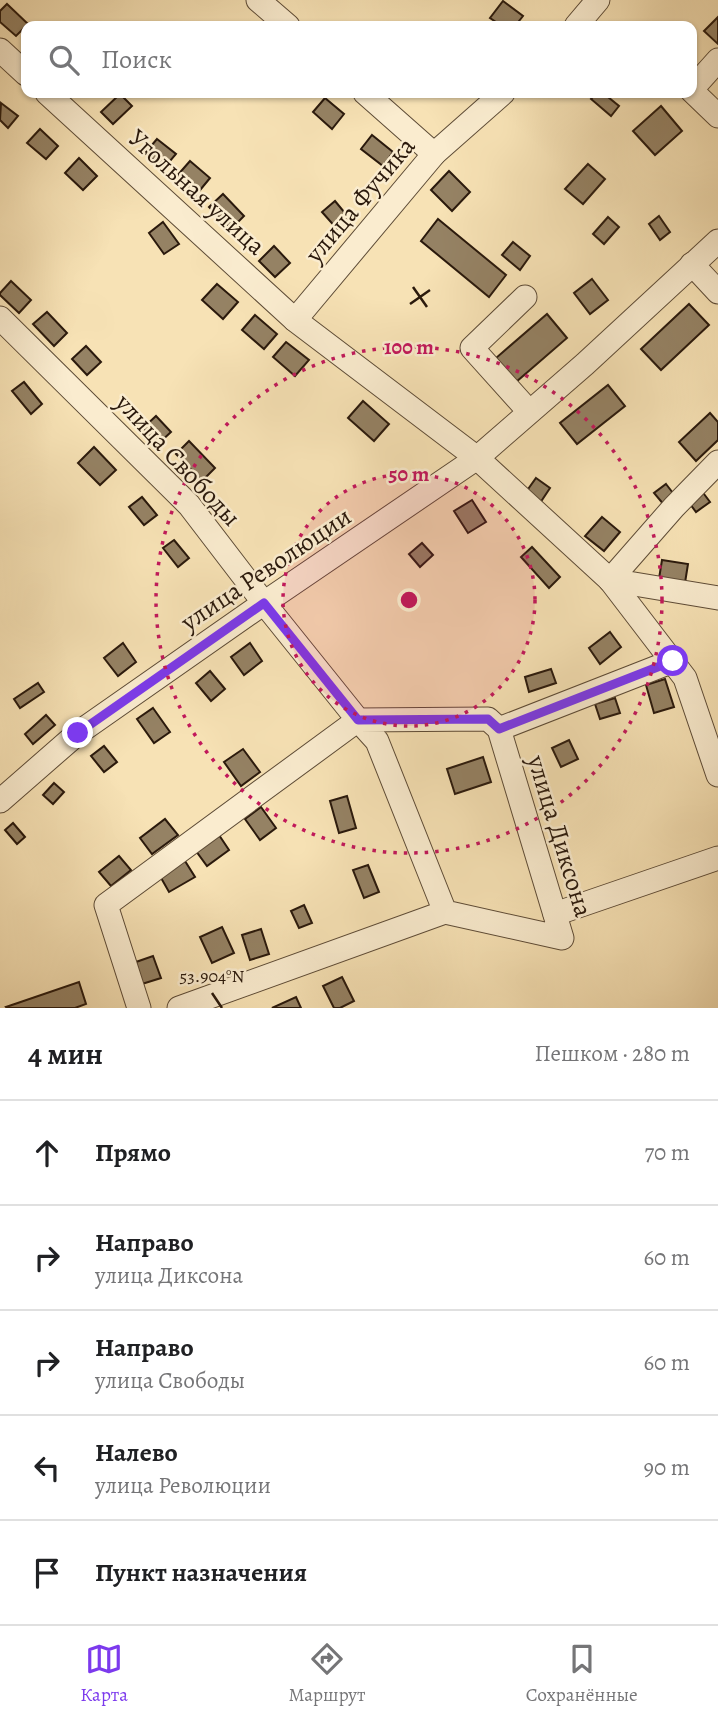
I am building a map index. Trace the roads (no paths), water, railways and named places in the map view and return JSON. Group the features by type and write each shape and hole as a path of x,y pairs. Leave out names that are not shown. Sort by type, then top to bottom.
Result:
{"street":[{"path":"258,0 282,21"},
{"path":"580,21 598,0"},
{"path":"0,50 21,69"},
{"path":"697,84 718,61"},
{"path":"697,95 718,116"},
{"name":"Угольная улица","path":"52,98 295,320 477,458 610,580 685,678 718,775"},
{"path":"371,98 434,154"},
{"name":"улица Фучика","path":"295,320 434,154 497,98"},
{"name":"улица Революции","path":"0,801 78,733 477,458 585,364 718,241"},
{"path":"692,264 718,292"},
{"path":"525,297 472,348 526,408"},
{"name":"улица Свободы","path":"0,318 189,505 264,603 377,741 445,912"},
{"path":"610,580 718,462"},
{"path":"610,580 718,597"},
{"path":"499,729 673,661"},
{"name":"улица Диксона","path":"358,720 488,719 499,729 562,938 445,912"},
{"path":"139,1008 106,905 358,720"},
{"path":"555,914 718,858"},
{"path":"179,1008 445,912"}]}
